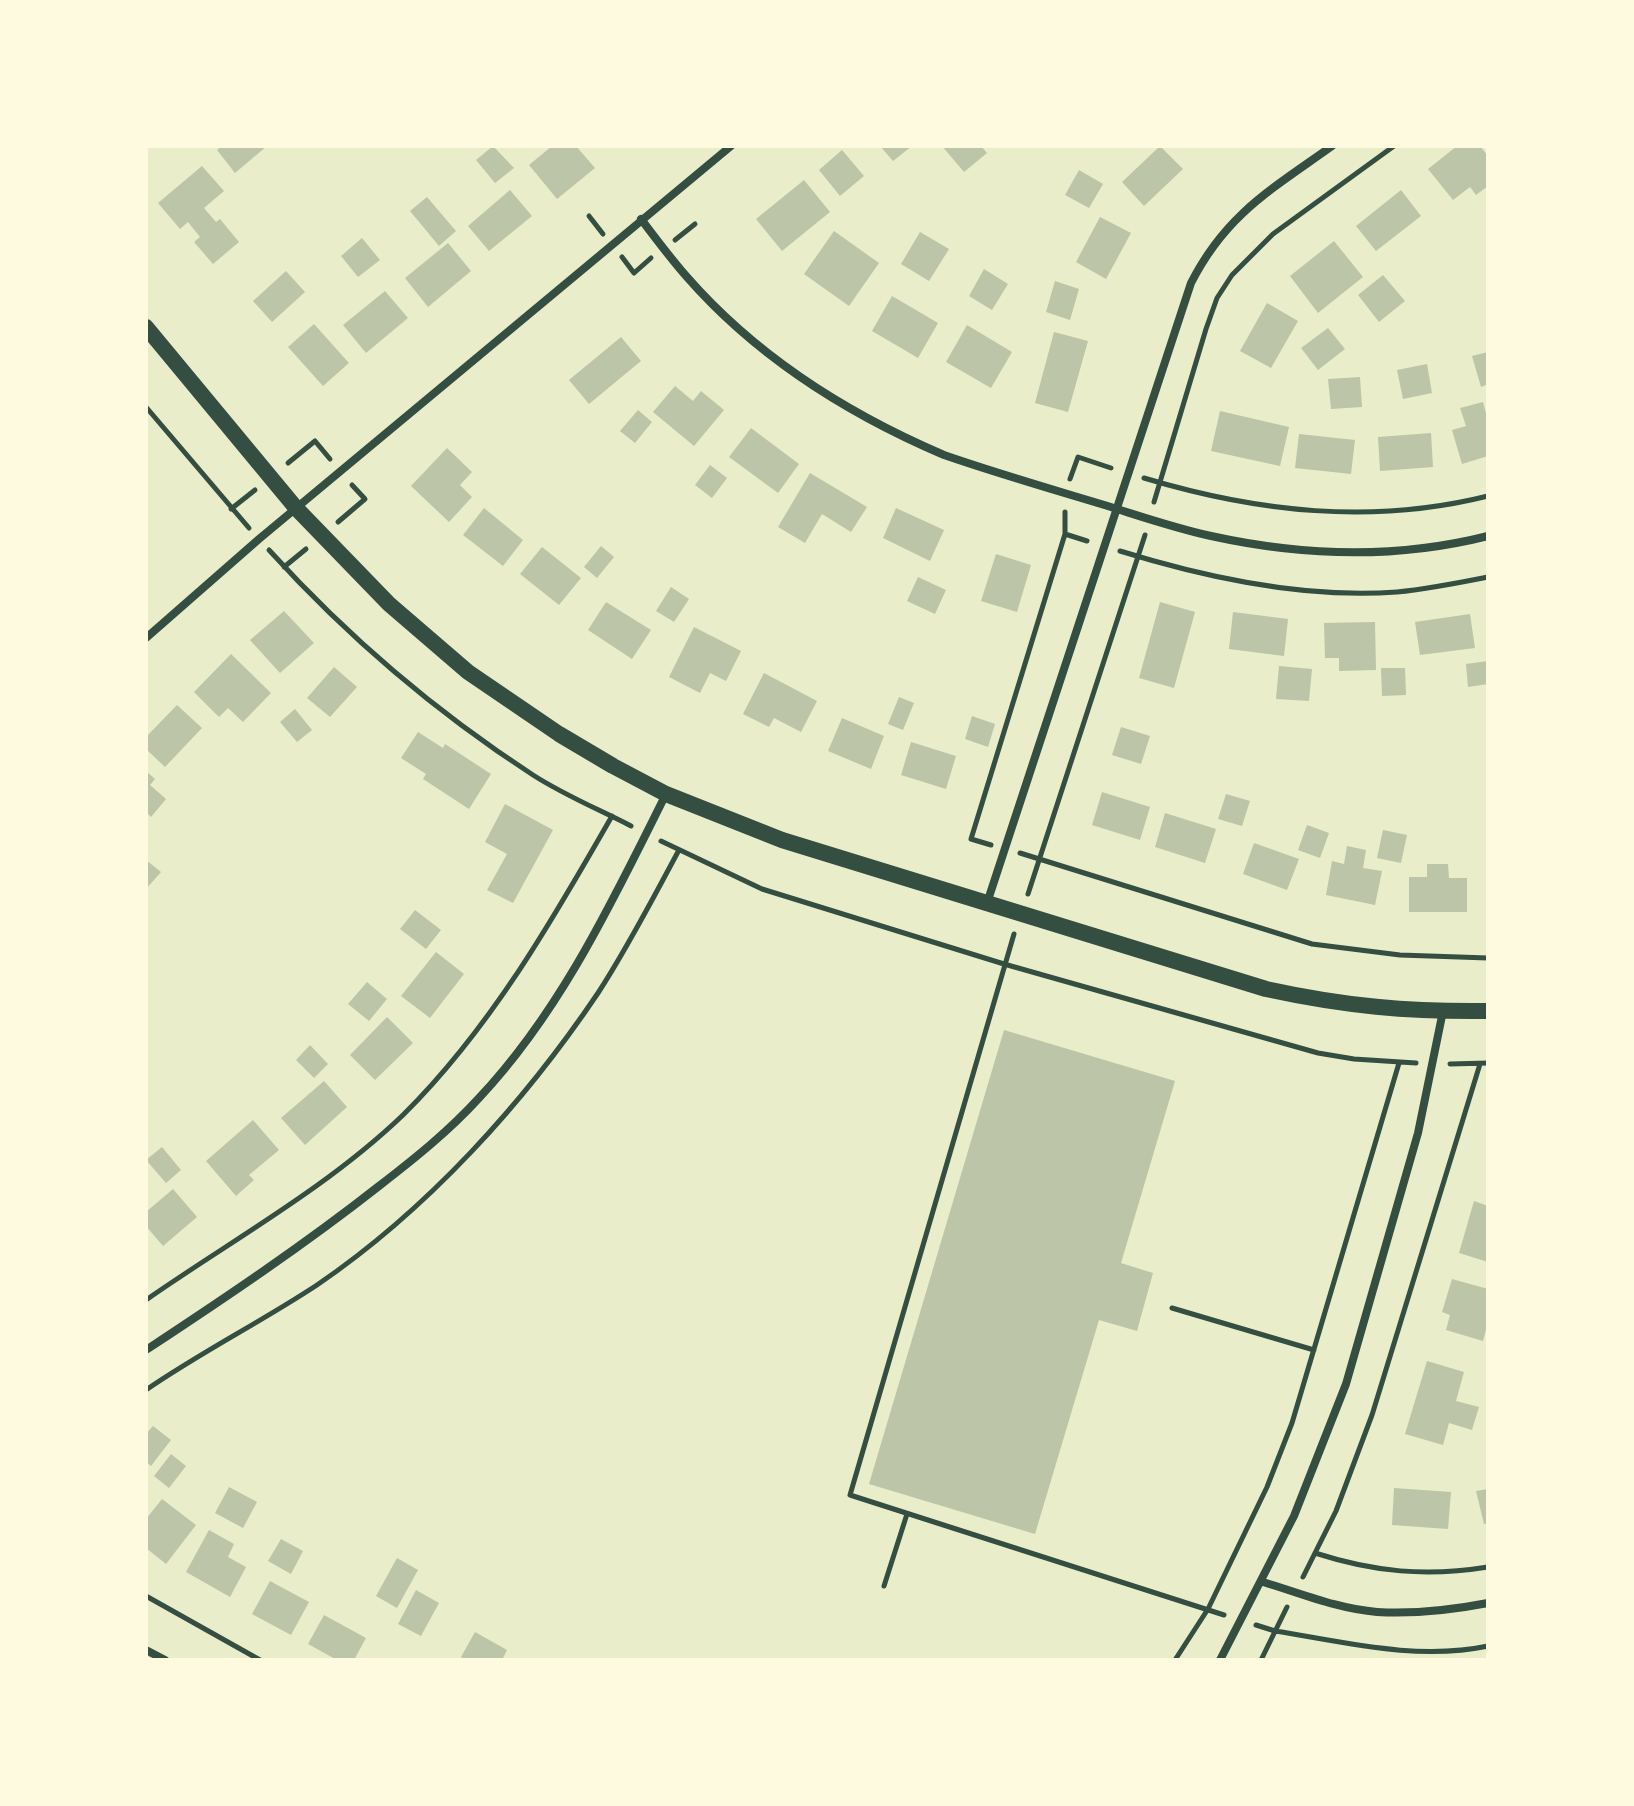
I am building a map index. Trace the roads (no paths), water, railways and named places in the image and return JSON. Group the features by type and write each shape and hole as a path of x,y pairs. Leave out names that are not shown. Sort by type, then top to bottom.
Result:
{"main road":[{"path":"146,327 296,508 389,604 468,672 559,734 666,794 782,840 1266,989 1381,1009 1488,1011"}],"street":[{"path":"146,638 296,508 731,146"},
{"path":"987,903 1179,314 1207,252 1250,206 1332,146"},
{"path":"641,219 687,277 760,346 832,399 944,455 1212,536 1339,553 1437,547 1488,536"},
{"path":"146,1350 342,1216 440,1138 480,1097 545,1015 612,904 666,794"},
{"path":"1220,1660 1263,1582 1294,1516 1346,1384 1418,1133 1443,1011"},
{"path":"1263,1582 1325,1602 1376,1612 1420,1611 1488,1603"},
{"path":"146,1650 165,1660"}]}
